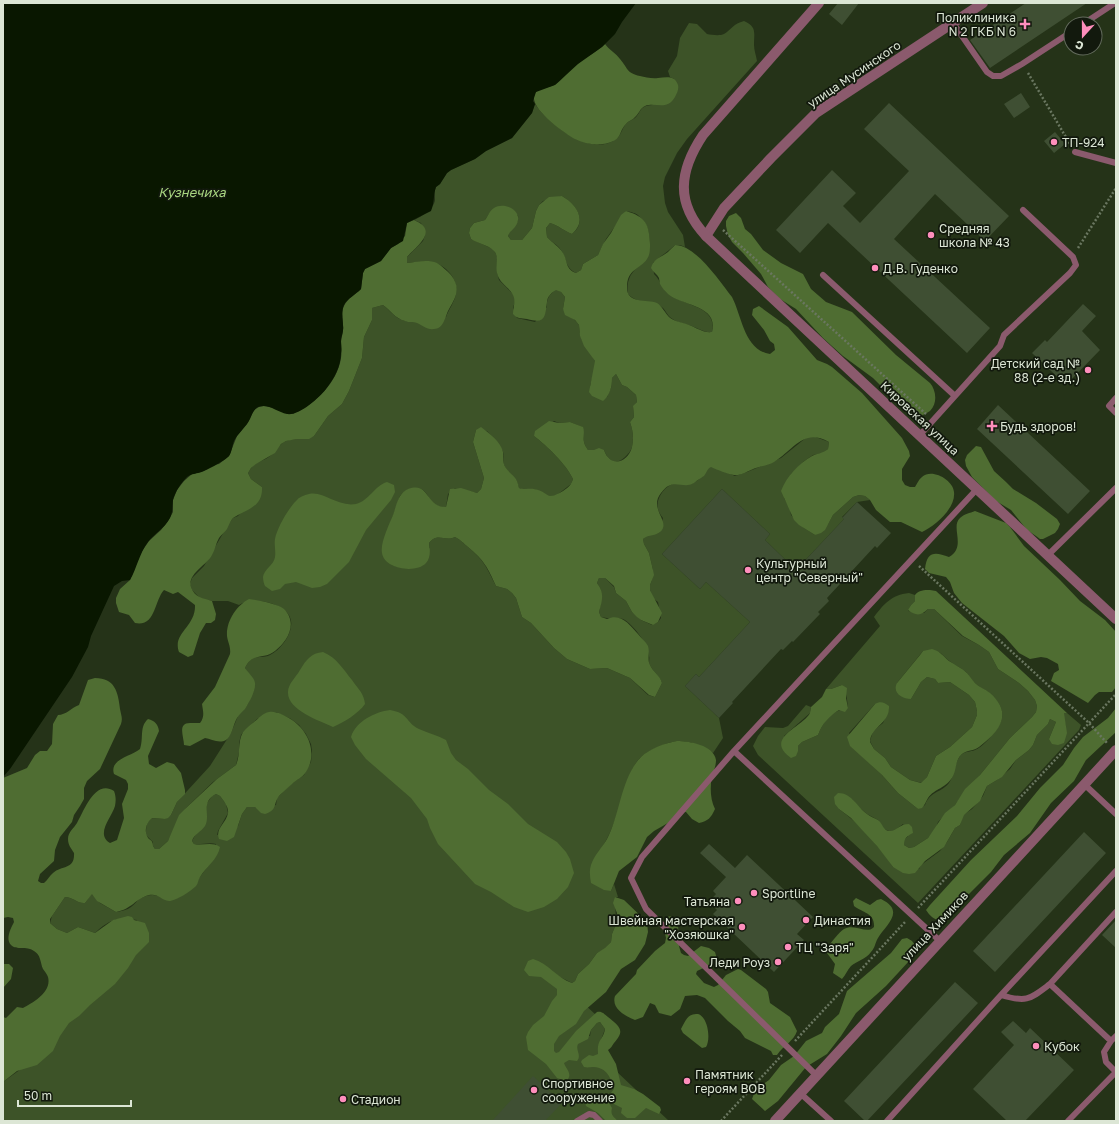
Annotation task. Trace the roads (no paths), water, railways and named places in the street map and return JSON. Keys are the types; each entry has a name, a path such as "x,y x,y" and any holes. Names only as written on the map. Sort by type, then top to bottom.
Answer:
{"street":[{"name":"Кировская улица","path":"819,3 703,135 694,148 684,176 684,198 690,215 706,236 1116,619"},
{"name":"улица Мусинского","path":"706,236 729,203 816,113 983,3"},
{"name":"улица Химиков","path":"774,1121 1115,751"}],"lane":[{"path":"1095,16 1115,3"},
{"path":"953,23 987,72 993,76 1001,76 1063,37"},
{"path":"1075,152 1116,163"},
{"path":"919,436 1000,346 1004,335 1070,273 1076,265 1073,258 1023,210"},
{"path":"823,276 955,396"},
{"path":"1116,398 1109,406 1116,413"},
{"path":"1047,556 1116,488"},
{"path":"816,1075 646,909 631,878 642,857 734,751 977,489"},
{"path":"734,751 940,941"},
{"path":"1084,784 1116,814"},
{"path":"887,1121 1001,995 1116,872"},
{"path":"1001,995 1013,999 1031,999 1050,984 1116,912"},
{"path":"1050,984 1111,1041"},
{"path":"1068,1121 1116,1072 1106,1062 1104,1052 1116,1036"},
{"path":"800,1093 830,1121"},
{"path":"577,1121 589,1114 594,1115 600,1121"}],"water":[{"name":"Кузнечиха","path":"3,3 636,3 615,34 602,47 578,64 555,85 536,92 533,101 535,104 532,113 512,138 447,173 440,184 436,187 431,211 407,223 403,241 391,248 381,261 365,269 361,289 344,305 342,313 343,330 340,363 334,377 323,393 308,406 292,414 283,413 265,406 256,408 234,441 229,456 210,468 187,477 174,497 170,518 145,547 130,580 122,581 114,586 91,636 88,647 72,677 10,769 3,777"}],"place":[{"name":"Поликлиника N 2 ГКБ N 6","path":"1025,24"},
{"name":"ТП-924","path":"1054,142"},
{"name":"Средняя школа № 43","path":"931,235"},
{"name":"Д.В. Гуденко","path":"875,268"},
{"name":"Детский сад № 88 (2-е зд.)","path":"1088,370"},
{"name":"Будь здоров!","path":"992,426"},
{"name":"Культурный центр \"Северный\"","path":"748,570"},
{"name":"Sportline","path":"754,893"},
{"name":"Татьяна","path":"738,901"},
{"name":"Династия","path":"806,920"},
{"name":"Швейная мастерская \"Хозяюшка\"","path":"742,927"},
{"name":"ТЦ \"Заря\"","path":"788,947"},
{"name":"Леди Роуз","path":"778,962"},
{"name":"Кубок","path":"1036,1046"},
{"name":"Памятник героям ВОВ","path":"687,1081"},
{"name":"Спортивное сооружение","path":"534,1090"},
{"name":"Стадион","path":"343,1099"}]}
